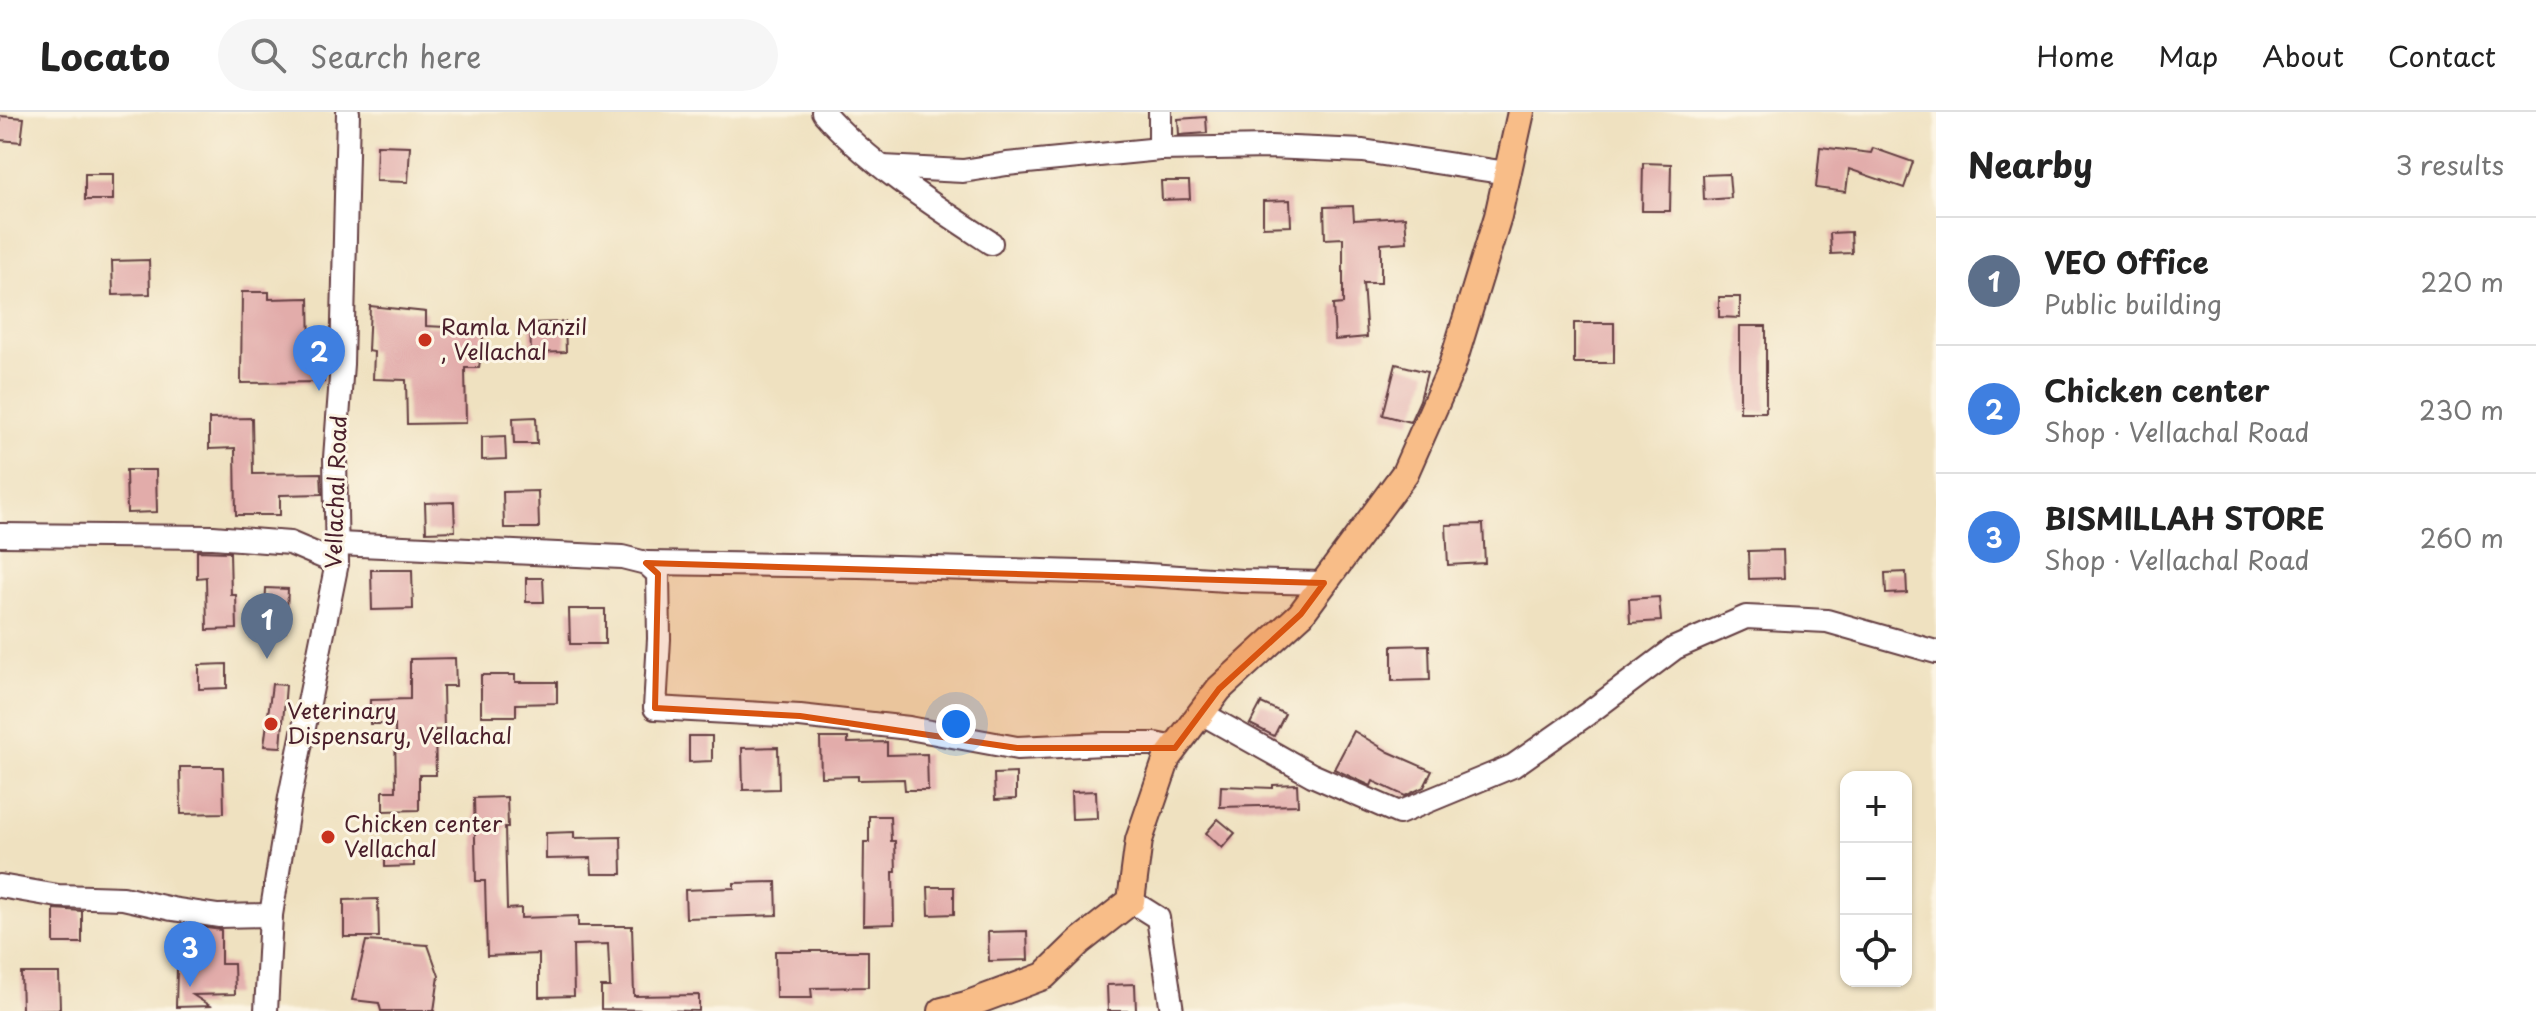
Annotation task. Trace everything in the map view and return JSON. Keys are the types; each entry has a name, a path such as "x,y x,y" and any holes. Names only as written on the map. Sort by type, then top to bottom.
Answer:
{"main road":[{"path":"942,1011 1044,976 1079,942 1131,901 1139,840 1167,758 1219,689 1301,614 1405,473 1451,369 1498,216 1521,112"}],"street":[{"name":"Vellachal Road","path":"266,1011 271,915 290,797 337,554 335,458 342,348 348,112"},
{"path":"823,112 845,138 945,213 991,243"},
{"path":"1160,112 1160,149"},
{"path":"883,167 963,171 1160,149 1270,147 1363,151 1507,173"},
{"path":"0,535 213,537 290,543 337,554 622,557 646,563 1117,573 1324,583"},
{"path":"646,563 658,574 659,639 655,708 815,717 909,728 1017,748 1104,744 1155,744 1175,748"},
{"path":"1201,713 1312,775 1399,813 1513,766 1675,648 1746,617 1827,621 1936,652"},
{"path":"0,886 58,896 123,898 218,916 271,915"},
{"path":"1131,901 1158,918 1172,1011"}],"highlighted area":[{"path":"646,563 1324,583 1301,614 1219,689 1175,748 1017,748 800,716 655,708 658,574"}],"building":[{"path":"0,116 24,118 21,142 0,140"},
{"path":"1206,117 1207,133 1179,135 1178,119"},
{"path":"377,145 410,146 408,182 376,181"},
{"path":"1820,147 1871,153 1873,148 1913,162 1904,188 1849,169 1846,192 1816,188"},
{"path":"1643,163 1671,164 1670,211 1642,211"},
{"path":"85,174 113,174 113,200 85,200"},
{"path":"1729,174 1731,198 1704,200 1703,175"},
{"path":"1161,181 1189,181 1190,199 1162,200"},
{"path":"1290,200 1291,226 1263,227 1263,201"},
{"path":"1353,206 1354,220 1405,217 1407,242 1381,244 1381,283 1363,283 1367,337 1335,340 1333,305 1343,304 1343,238 1325,239 1324,207"},
{"path":"1851,232 1852,253 1831,254 1830,233"},
{"path":"149,260 150,294 113,295 112,261"},
{"path":"242,292 269,292 269,299 309,298 310,350 321,350 324,382 241,383"},
{"path":"1719,297 1740,297 1740,318 1719,317"},
{"path":"370,306 426,312 426,326 484,329 479,368 465,368 466,423 407,424 406,380 373,379 374,352 368,351"},
{"path":"565,322 566,352 531,353 530,323"},
{"path":"1574,323 1614,323 1614,363 1574,363"},
{"path":"1740,326 1766,326 1766,412 1740,412"},
{"path":"1396,364 1427,372 1410,422 1383,415"},
{"path":"536,417 537,444 514,444 513,418"},
{"path":"252,418 253,474 321,473 322,494 280,495 280,515 236,515 235,448 209,449 209,419"},
{"path":"505,436 506,459 482,460 482,437"},
{"path":"126,470 156,470 157,512 127,513"},
{"path":"538,491 539,528 504,528 503,492"},
{"path":"454,502 455,531 426,532 425,503"},
{"path":"1483,524 1485,563 1448,565 1446,525"},
{"path":"1783,550 1784,578 1749,579 1748,551"},
{"path":"197,551 230,552 231,595 236,595 237,629 207,630 206,577 197,578"},
{"path":"371,570 412,570 413,609 372,610"},
{"path":"1906,572 1907,593 1886,594 1885,573"},
{"path":"526,578 543,578 544,602 526,602"},
{"path":"266,588 288,589 286,632 264,631"},
{"path":"1659,597 1661,621 1630,623 1629,599"},
{"path":"569,609 605,609 605,644 570,644"},
{"path":"1429,645 1430,680 1392,681 1392,646"},
{"path":"455,658 456,686 443,686 444,730 435,730 436,775 419,775 419,810 383,811 383,791 396,791 395,724 370,724 370,700 410,699 410,659"},
{"path":"227,664 227,688 199,689 199,665"},
{"path":"481,675 515,675 515,682 557,682 557,703 516,704 516,716 481,716"},
{"name":"Veterinary Dispensary, Vellachal","path":"272,684 286,685 281,747 264,746"},
{"path":"1261,703 1285,714 1274,736 1250,724"},
{"path":"1354,731 1389,752 1432,771 1424,787 1405,796 1373,781 1371,786 1334,769"},
{"path":"689,736 712,736 712,761 689,762"},
{"path":"820,738 848,738 848,743 887,742 887,755 927,754 928,790 905,790 904,779 821,777"},
{"path":"778,747 779,789 743,790 742,748"},
{"path":"180,767 223,767 224,813 181,814"},
{"path":"1016,773 1016,799 995,800 994,774"},
{"path":"1297,784 1298,805 1220,807 1221,786 1273,788 1273,785"},
{"path":"1096,791 1097,818 1072,819 1071,792"},
{"path":"507,797 507,909 521,908 521,918 578,916 578,926 632,926 634,996 699,995 699,1011 601,1009 601,987 610,987 608,944 573,945 574,996 539,997 539,954 487,956 485,881 476,881 474,798"},
{"path":"869,816 890,816 891,841 895,841 894,924 863,925 864,842 869,842"},
{"path":"1218,819 1235,833 1222,848 1206,833"},
{"path":"574,832 574,838 621,837 622,874 592,874 591,858 546,859 546,833"},
{"path":"385,847 414,847 414,866 385,867"},
{"path":"776,882 777,915 686,918 685,890 734,888 734,883"},
{"path":"928,887 954,887 954,914 929,915"},
{"path":"378,899 379,937 344,937 344,900"},
{"path":"54,909 82,911 82,943 54,943"},
{"path":"193,926 221,930 221,964 234,964 235,994 193,995 210,1006 176,1007 177,969 193,968"},
{"path":"1027,931 1028,960 989,961 988,932"},
{"path":"366,941 428,945 439,976 434,1011 381,1011 379,1003 352,1000"},
{"path":"775,951 868,951 868,987 811,988 812,998 776,998"},
{"path":"21,973 59,973 60,1009 22,1010"},
{"path":"1135,984 1136,1011 1108,1011 1107,985"}],"place":[{"name":"Ramla Manzil , Vellachal","path":"425,340"},
{"name":"Chicken center","path":"319,391"},
{"name":"VEO Office","path":"267,659"},
{"name":"Veterinary Dispensary, Vellachal","path":"271,724"},
{"name":"Chicken center Vellachal","path":"328,837"},
{"name":"BISMILLAH STORE","path":"190,987"}]}
